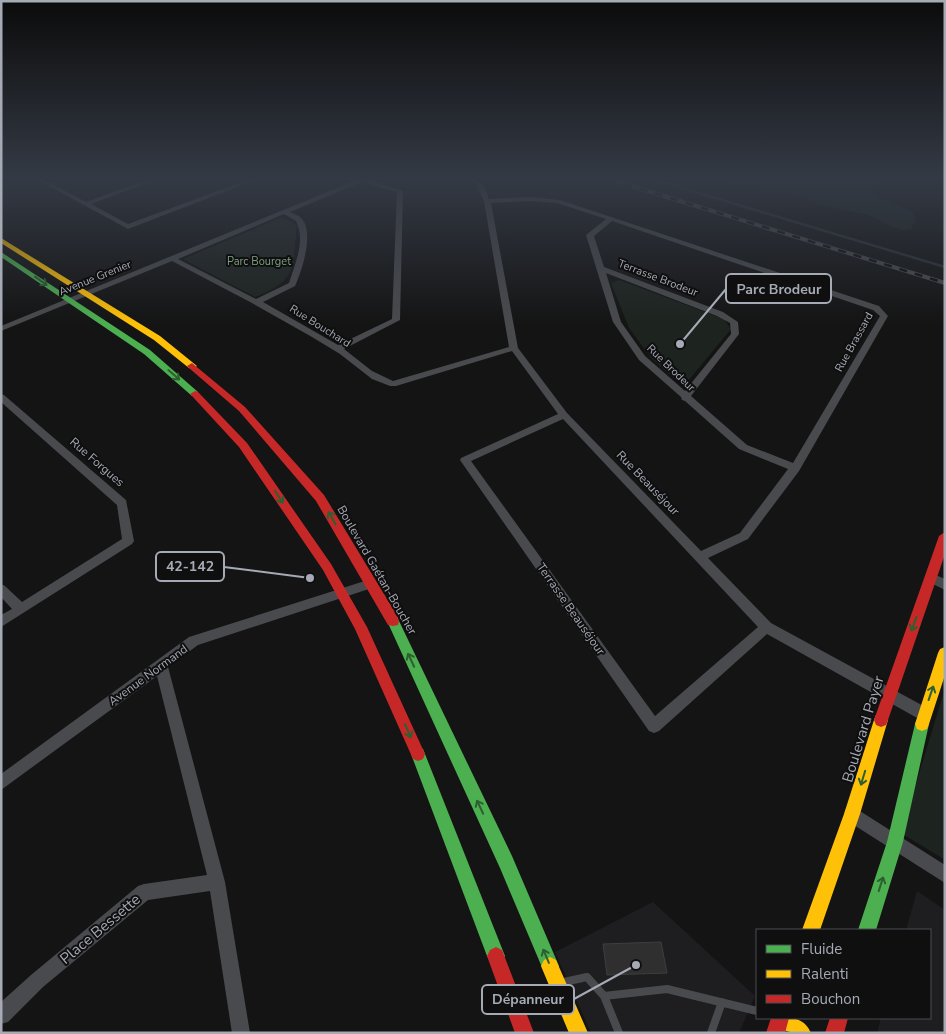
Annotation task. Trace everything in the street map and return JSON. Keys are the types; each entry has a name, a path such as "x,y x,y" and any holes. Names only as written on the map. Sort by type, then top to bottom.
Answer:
{"main road":[{"name":"Boulevard Gaétan-Boucher","path":"1,240 157,338 242,409 320,498 391,617 506,862 578,1033"},
{"path":"1,254 147,352 197,396 244,445 327,567 340,593 361,627 426,771 525,1033"},
{"name":"Boulevard Payer","path":"811,929 852,814 889,693 945,536"},
{"path":"867,929 895,842 924,714 945,653"},
{"path":"774,1033 780,1019"},
{"path":"781,1019 802,1033"},
{"path":"834,1033 839,1019"}],"street":[{"name":"Avenue Grenier","path":"1,329 249,227"},
{"path":"258,302 292,284 305,233 302,227"},
{"path":"338,348 396,320 399,227"},
{"name":"Rue Beauséjour","path":"492,227 514,348 564,415 766,627 889,693 924,714"},
{"name":"Rue Brodeur","path":"599,227 590,234 598,268 617,322 642,358 685,398 743,447 794,468"},
{"name":"Rue Brassard","path":"639,227 876,308 884,316 794,468 744,536 700,557"},
{"name":"Rue Bouchard","path":"173,259 258,302 338,348 376,380 393,384 514,348"},
{"name":"Terrasse Brodeur","path":"598,268 720,314 734,322 735,334 685,398"},
{"name":"Rue Forgues","path":"1,397 122,503 128,541 1,622"},
{"name":"Terrasse Beauséjour","path":"564,415 465,460 654,726 766,627"},
{"path":"931,578 945,586"},
{"name":"Avenue Normand","path":"1,783 194,641 371,584"},
{"path":"1,589 20,609"},
{"path":"160,665 217,882 241,1033"},
{"path":"852,814 945,876"},
{"name":"Place Bessette","path":"1,1016 37,981 144,892 217,882"}],"lane":[{"path":"558,983 586,977 604,996 619,1033"},
{"path":"604,996 667,989 756,1011"},
{"path":"711,1033 722,1002"}],"shaded area":[{"path":"917,891 945,910 945,1033 877,1033 881,1019 931,1019 931,929 906,929"},
{"path":"653,902 755,996 739,1033 591,1033 555,952"}],"green space":[{"name":"Parc Bourget","path":"258,227 297,227 293,262 286,278 279,285 255,297 183,259"},
{"path":"894,227 912,227 903,230"},
{"path":"619,280 724,319 731,329 688,381 677,381 651,358 629,328 611,283"},
{"path":"945,688 945,860 901,833"}],"building":[{"path":"661,942 667,973 607,975 603,944"}],"waterway":[{"path":"813,227 945,267"}],"railway":[{"path":"765,227 945,283"}],"traffic: fast":[{"path":"1,254 147,352 195,394"},
{"path":"393,621 506,862 550,966"},
{"path":"867,929 895,842 922,724"},
{"path":"418,754 496,956"}],"traffic: slow":[{"path":"1,240 157,338 192,366"},
{"path":"922,724 945,653"},
{"path":"811,929 852,814 881,720"},
{"path":"550,966 579,1033"},
{"path":"782,1019 802,1033"}],"traffic: jam":[{"path":"192,366 242,409 320,498 393,621"},
{"path":"195,394 243,445 327,567 361,627 418,754"},
{"path":"881,720 945,536"},
{"path":"496,956 525,1033"},
{"path":"775,1033 780,1019"},
{"path":"834,1033 839,1019"}],"place":[{"name":"Parc Brodeur","path":"680,344"},
{"name":"42-142","path":"310,578"},
{"name":"Dépanneur","path":"636,965"}]}
